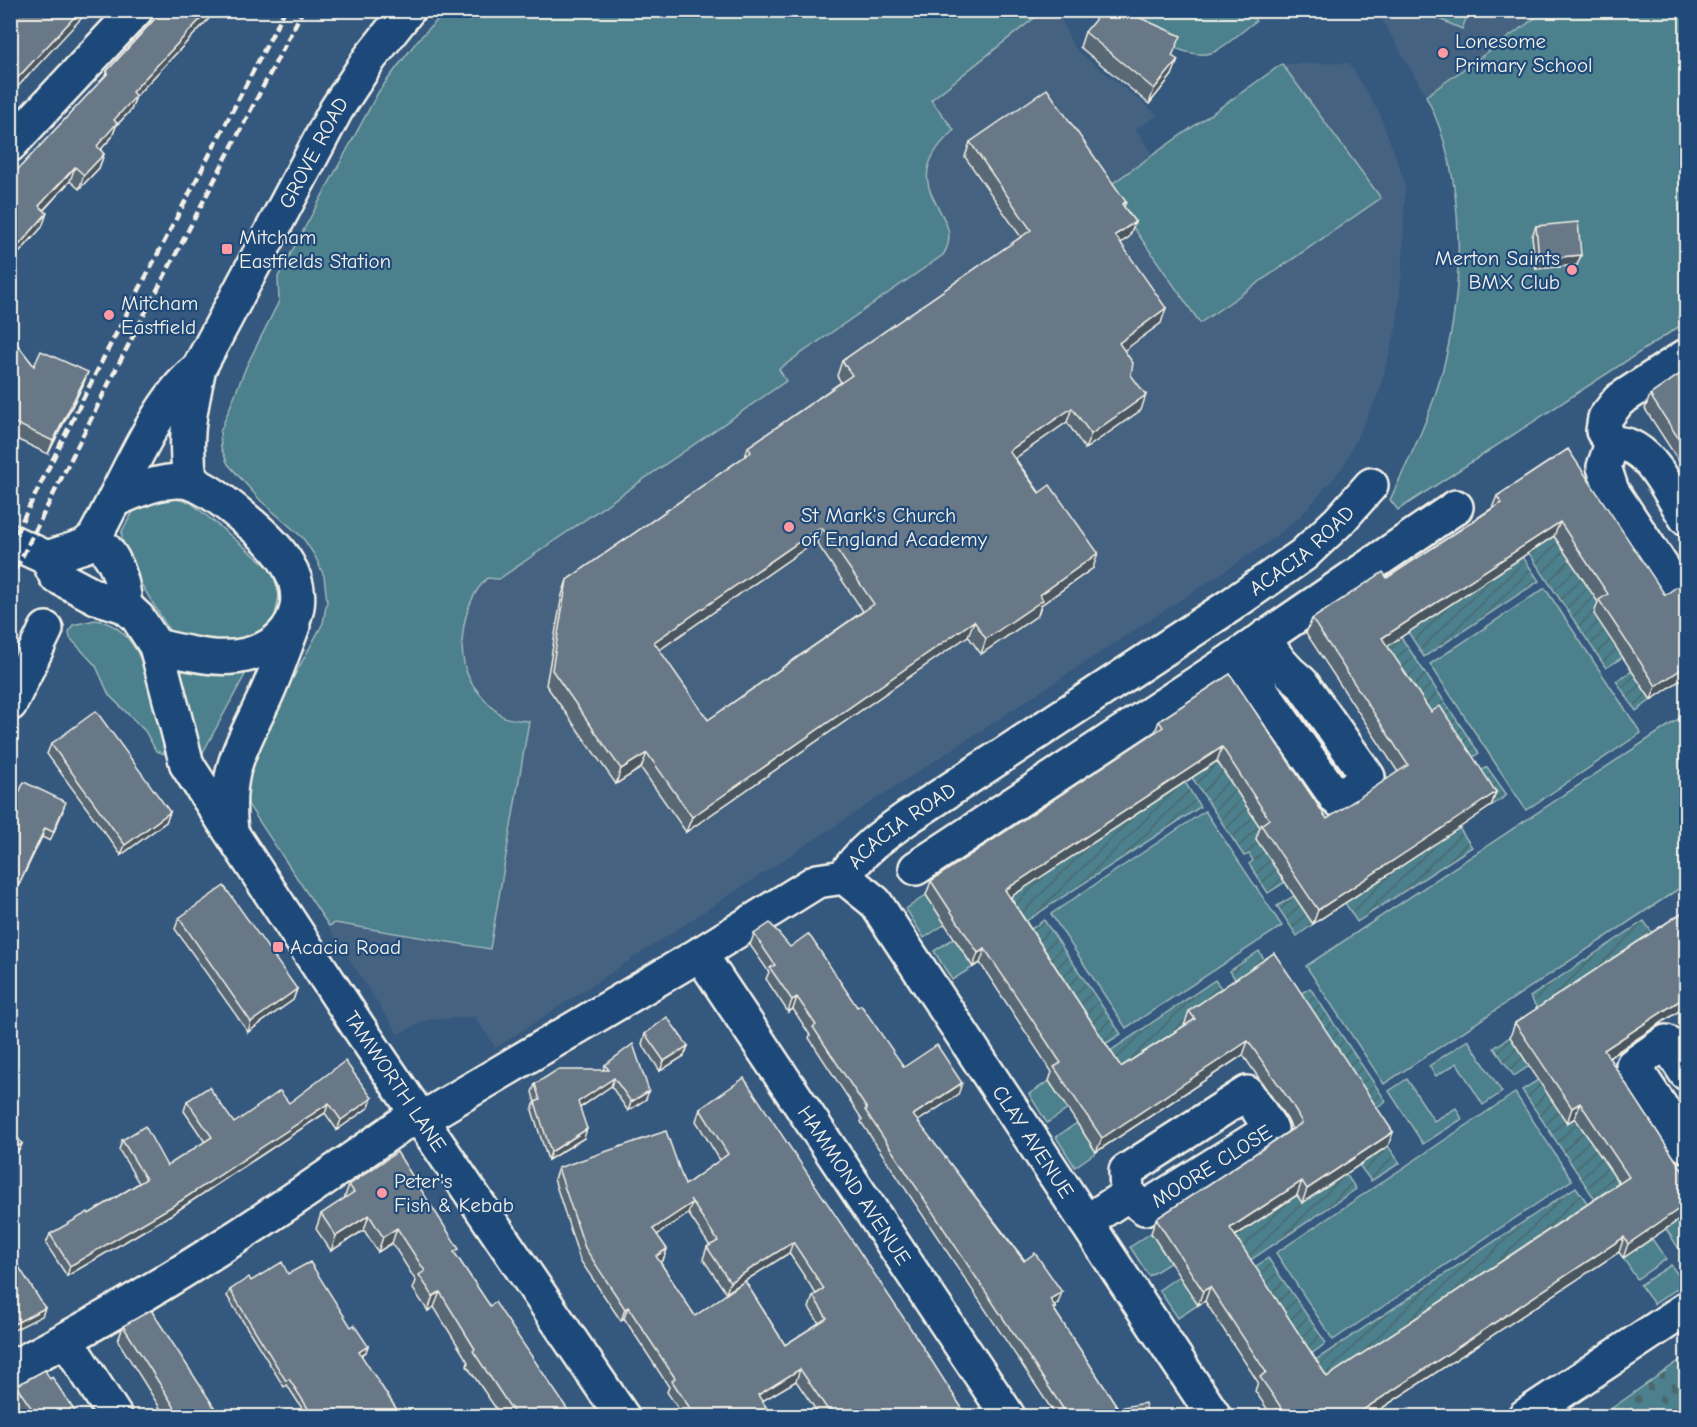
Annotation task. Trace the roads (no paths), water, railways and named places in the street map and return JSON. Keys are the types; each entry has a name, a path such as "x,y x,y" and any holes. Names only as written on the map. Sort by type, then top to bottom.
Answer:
{"street":[{"path":"10,145 136,10"},
{"name":"GROVE ROAD","path":"191,483 185,454 189,413 199,368 336,110 370,58 408,10"},
{"path":"1686,356 1610,409 1603,431 1612,443 1635,449 1645,459 1686,518"},
{"name":"GROVE ROAD","path":"117,499 129,470 182,382 199,368"},
{"path":"1612,443 1604,467 1612,491 1668,576 1677,580 1686,578"},
{"path":"11,542 47,558 56,576 96,597 125,606 138,618 156,646 205,656 246,655 273,644 294,625 297,596 289,566 253,526 232,508 191,483 169,483 143,488 117,499 94,538 84,546 47,558"},
{"name":"ACACIA ROAD","path":"10,1369 66,1340 235,1240 402,1124 422,1119 700,954 817,881 844,877 854,861 872,844 907,818 1231,605 1303,555 1339,521 1371,485"},
{"name":"ACACIA ROAD","path":"916,868 1251,647 1456,507"},
{"path":"94,538 109,549 124,583 125,606"},
{"path":"1231,605 1251,647"},
{"name":"TAMWORTH LANE","path":"231,833 228,803 231,775 238,751 267,694 294,625"},
{"path":"10,704 46,629"},
{"name":"TAMWORTH LANE","path":"156,646 187,765 622,1416"},
{"name":"CLAY AVENUE","path":"844,877 874,902 1214,1416"},
{"name":"HAMMOND AVENUE","path":"700,954 1008,1416"},
{"path":"1686,1073 1666,1042 1633,1065 1686,1145"},
{"name":"MOORE CLOSE","path":"1086,1222 1127,1195"},
{"path":"1525,1416 1686,1308"},
{"path":"66,1340 116,1416"}],"railway":[{"path":"10,545 104,357 285,10"},
{"path":"10,581 117,367 303,10"}],"place":[{"name":"Lonesome Primary School","path":"1443,53"},
{"name":"Mitcham Eastfields Station","path":"227,249"},
{"name":"Merton Saints BMX Club","path":"1572,270"},
{"name":"Mitcham Eastfield","path":"109,315"},
{"name":"St Mark's Church of England Academy","path":"789,527"},
{"name":"Acacia Road","path":"278,947"},
{"name":"Peter's Fish & Kebab","path":"382,1193"}]}
